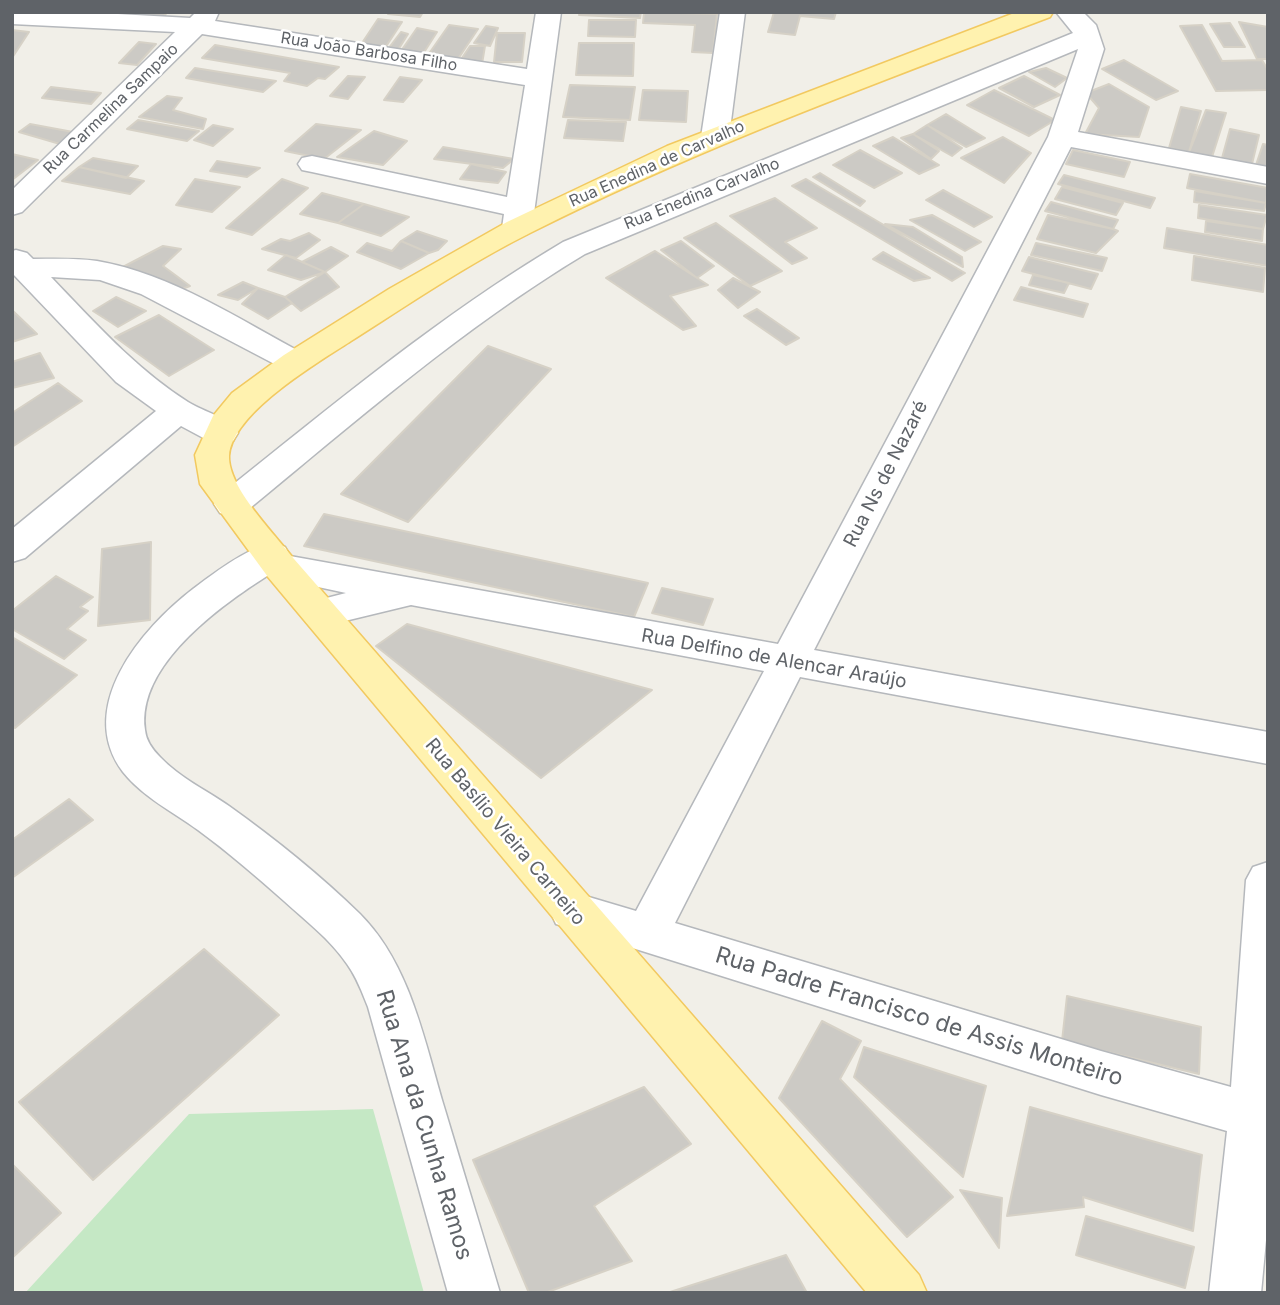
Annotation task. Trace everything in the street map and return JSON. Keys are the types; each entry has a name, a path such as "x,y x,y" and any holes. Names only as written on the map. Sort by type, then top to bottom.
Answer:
{"main road":[{"name":"Rua Enedina de Carvalho","path":"295,362 519,218 715,137 1030,14"},
{"name":"Rua Basílio Vieira Carneiro","path":"295,362 244,401 230,416 212,455 217,484 276,562 901,1293"}],"street":[{"path":"312,164 519,218 549,12"},
{"path":"715,137 733,12"},
{"name":"Rua João Barbosa Filho","path":"12,16 203,19 540,79"},
{"name":"Rua Carmelina Sampaio","path":"12,206 203,19"},
{"name":"Rua Ns de Nazaré","path":"647,934 1062,137 1091,49 1078,24"},
{"name":"Rua Enedina Carvalho","path":"232,505 348,409 530,272 574,248 1078,24"},
{"path":"1062,137 1268,176"},
{"path":"18,262 119,276 166,295 295,362"},
{"path":"18,262 128,375 178,411 221,433"},
{"path":"12,550 178,411"},
{"name":"Rua Delfino de Alencar Araújo","path":"276,562 414,592 1268,748"},
{"name":"Rua Ana da Cunha Ramos","path":"276,562 200,603 178,625 149,660 132,690 123,714 124,733 132,751 150,774 248,843 341,923 363,950 380,978 474,1293"},
{"path":"320,613 414,592"},
{"path":"1235,1293 1260,1118 1268,880"},
{"name":"Rua Padre Francisco de Assis Monteiro","path":"572,911 1101,1073 1260,1118"}],"green space":[{"path":"373,1109 424,1293 25,1293 189,1114"}],"building":[{"path":"100,12 167,12 164,17"},
{"path":"423,12 420,17 388,14"},
{"path":"580,12 641,12 640,18 579,15"},
{"path":"644,12 717,14 713,53 692,52 695,25 643,23"},
{"path":"774,12 836,12 834,19 800,16 795,35 768,32"},
{"path":"378,19 402,22 385,48 360,46"},
{"path":"589,20 636,20 635,37 588,36"},
{"path":"1239,22 1268,27 1268,59 1257,59"},
{"path":"1230,23 1245,47 1224,47 1210,24"},
{"path":"449,25 478,29 458,59 428,55"},
{"path":"1202,25 1222,61 1262,60 1268,70 1268,90 1216,91 1180,26"},
{"path":"486,26 498,28 490,46 474,43"},
{"path":"417,28 437,32 423,54 401,51"},
{"path":"12,30 29,32 12,58"},
{"path":"401,32 408,34 398,50 388,49"},
{"path":"497,33 525,33 522,62 494,62"},
{"path":"139,42 156,44 137,65 119,63"},
{"path":"579,43 634,43 633,76 576,75"},
{"path":"215,45 339,67 325,79 318,78 307,86 284,81 290,73 202,58"},
{"path":"470,46 485,46 482,64 460,61"},
{"path":"1124,60 1178,91 1156,100 1102,69"},
{"path":"195,68 276,81 263,92 186,78"},
{"path":"1046,68 1067,78 1055,87 1029,72"},
{"path":"348,76 365,77 348,99 330,96"},
{"path":"1024,76 1060,95 1034,107 999,88"},
{"path":"400,77 422,80 403,102 384,100"},
{"path":"1109,84 1149,107 1139,137 1085,134 1099,108 1086,93"},
{"path":"570,85 635,87 630,120 563,117"},
{"path":"51,87 101,93 91,104 42,98"},
{"path":"643,90 688,91 686,122 639,120"},
{"path":"994,90 1055,120 1029,136 967,105"},
{"path":"167,96 182,98 173,110 206,119 203,129 139,117"},
{"path":"1181,107 1201,111 1189,152 1169,148"},
{"path":"1206,110 1226,113 1212,157 1189,152"},
{"path":"946,114 985,138 966,147 927,125"},
{"path":"138,120 199,131 187,141 127,129"},
{"path":"568,120 626,122 623,141 564,138"},
{"path":"30,124 73,132 60,144 19,132"},
{"path":"316,124 361,130 324,159 285,151"},
{"path":"213,125 233,129 213,146 194,140"},
{"path":"927,125 962,148 952,156 913,134"},
{"path":"1230,129 1259,135 1252,164 1222,158"},
{"path":"374,131 407,141 383,165 337,157"},
{"path":"913,134 939,151 931,159 901,138"},
{"path":"893,137 939,165 919,174 873,146"},
{"path":"1003,137 1031,153 1004,183 961,158"},
{"path":"1263,144 1268,145 1268,167 1256,165"},
{"path":"443,147 514,159 503,168 434,159"},
{"path":"860,150 902,173 874,188 833,165"},
{"path":"1073,150 1130,162 1124,177 1066,164"},
{"path":"12,154 38,160 12,180"},
{"path":"93,158 138,166 126,178 79,167"},
{"path":"217,161 260,168 247,177 210,171"},
{"path":"471,164 506,172 498,183 460,179"},
{"path":"79,167 144,181 130,194 62,181"},
{"path":"820,173 865,201 860,206 813,177"},
{"path":"1190,174 1268,188 1266,203 1187,188"},
{"path":"1064,175 1155,198 1150,208 1058,184"},
{"path":"195,179 240,187 212,212 176,205"},
{"path":"282,179 308,188 252,235 226,228"},
{"path":"806,179 965,273 952,281 792,186"},
{"path":"1062,187 1123,203 1116,215 1055,199"},
{"path":"943,190 992,217 974,227 926,200"},
{"path":"1195,191 1266,203 1264,211 1194,202"},
{"path":"322,193 364,204 338,223 300,214"},
{"path":"775,198 817,228 785,242 807,258 792,264 730,216"},
{"path":"1051,202 1118,220 1113,229 1045,211"},
{"path":"364,204 409,217 381,236 338,223"},
{"path":"1199,205 1267,215 1263,229 1198,218"},
{"path":"932,215 981,242 965,251 910,220"},
{"path":"1048,215 1118,231 1096,253 1037,239"},
{"path":"1206,221 1263,229 1262,241 1205,232"},
{"path":"716,223 782,271 750,286 684,238"},
{"path":"885,224 913,227 962,257 963,267"},
{"path":"1167,228 1268,245 1268,266 1164,248"},
{"path":"417,231 447,241 438,250 429,253 401,241"},
{"path":"309,233 320,240 296,258 262,249 281,239 290,241"},
{"path":"401,241 429,253 401,269 357,252 367,243 392,251"},
{"path":"681,241 714,266 697,278 661,250"},
{"path":"1036,243 1107,258 1102,271 1031,255"},
{"path":"163,246 181,249 163,266 190,286 166,295 119,269"},
{"path":"331,247 348,256 325,272 302,262"},
{"path":"655,251 708,285 670,296 696,326 683,330 606,278"},
{"path":"883,252 930,278 914,281 873,259"},
{"path":"286,255 325,272 301,280 268,270"},
{"path":"1194,256 1265,268 1263,292 1192,280"},
{"path":"1029,257 1098,274 1091,289 1022,271"},
{"path":"325,272 339,287 301,311 285,297"},
{"path":"1033,275 1069,283 1064,293 1029,285"},
{"path":"733,278 760,292 738,308 718,290"},
{"path":"243,282 258,288 238,300 218,295"},
{"path":"1021,287 1088,304 1083,317 1014,300"},
{"path":"258,288 285,297 292,303 268,319 242,304"},
{"path":"116,297 146,311 118,327 93,311"},
{"path":"757,309 799,338 786,345 744,316"},
{"path":"12,310 37,334 12,342"},
{"path":"159,315 214,350 169,376 115,337"},
{"path":"488,346 551,369 408,522 341,494"},
{"path":"40,353 54,378 12,388 12,362"},
{"path":"58,383 82,401 12,447 12,413"},
{"path":"324,514 648,583 634,617 304,546"},
{"path":"151,542 150,620 98,626 102,549"},
{"path":"56,576 93,597 80,607 88,611 67,629 86,640 64,659 12,629 12,611"},
{"path":"662,588 713,599 703,625 652,613"},
{"path":"407,624 652,690 541,778 376,646"},
{"path":"12,637 77,675 15,728 12,726"},
{"path":"69,799 93,820 12,878 12,840"},
{"path":"204,949 279,1015 93,1180 19,1102"},
{"path":"1067,996 1201,1027 1199,1074 1062,1041"},
{"path":"822,1021 861,1041 840,1079 953,1197 907,1237 779,1098"},
{"path":"864,1047 986,1086 963,1177 854,1077"},
{"path":"644,1087 691,1144 594,1206 632,1261 545,1293 529,1293 473,1160"},
{"path":"1030,1107 1202,1155 1193,1231 1083,1197 1084,1207 1007,1216"},
{"path":"12,1164 61,1213 12,1258"},
{"path":"960,1190 1002,1198 999,1248"},
{"path":"1086,1216 1194,1247 1185,1288 1076,1255"},
{"path":"786,1255 807,1293 667,1293"}]}
